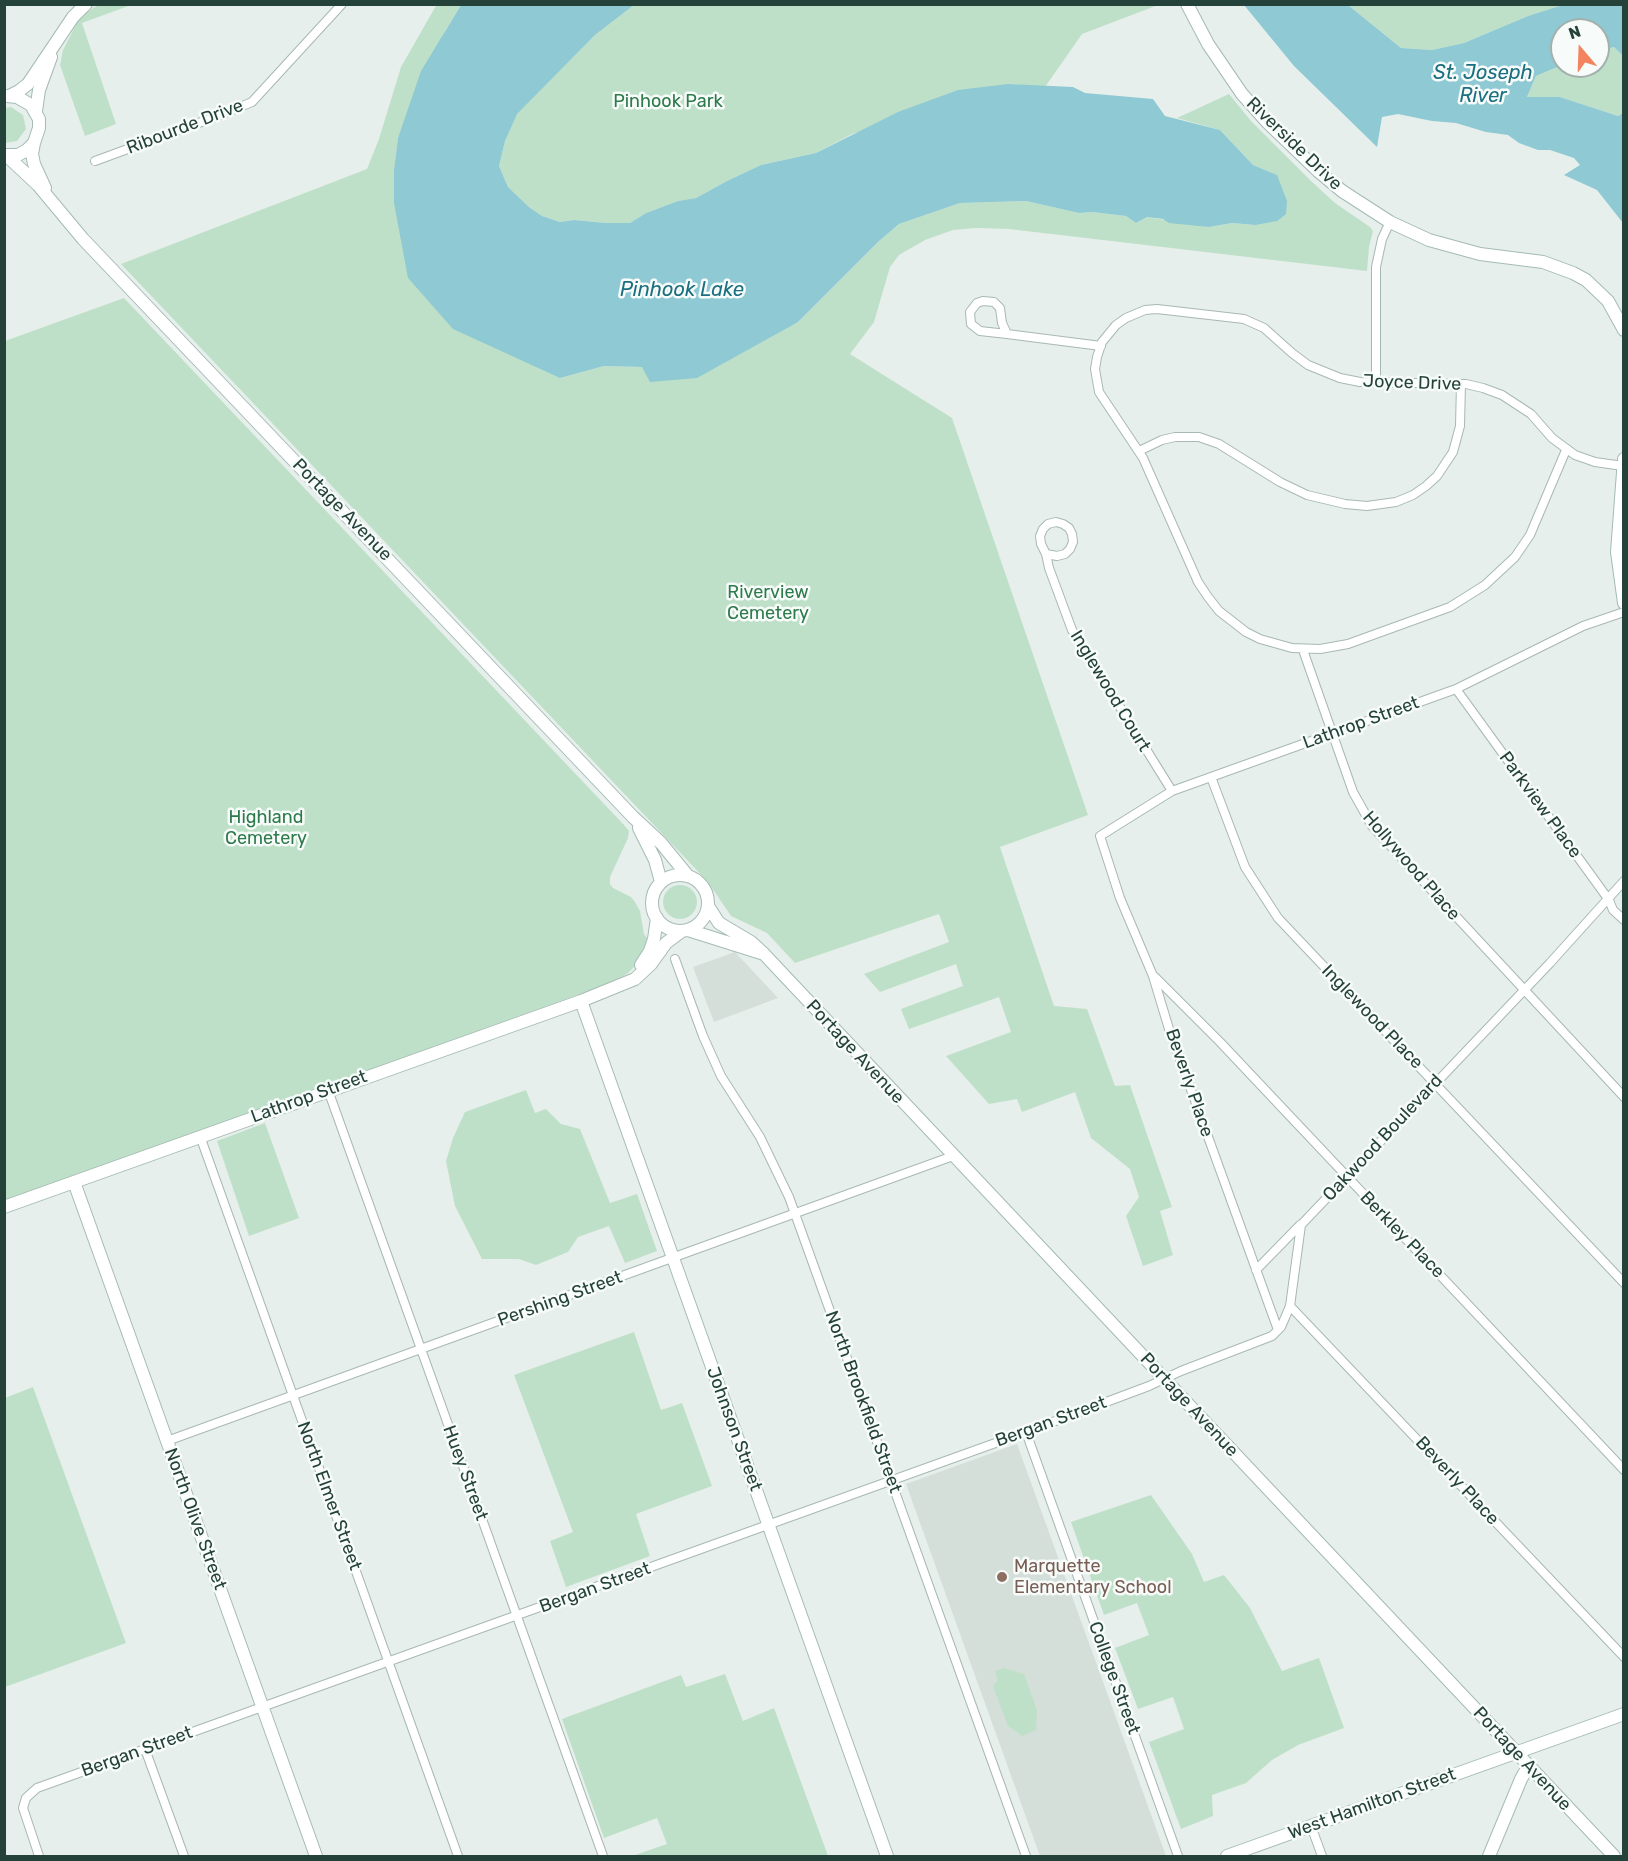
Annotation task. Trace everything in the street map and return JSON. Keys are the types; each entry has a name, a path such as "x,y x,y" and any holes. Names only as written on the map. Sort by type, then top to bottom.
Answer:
{"street":[{"path":"7,96 19,92 28,84 73,17 86,4"},
{"name":"Ribourde Drive","path":"95,161 252,102 342,4"},
{"name":"Riverside Drive","path":"1187,4 1224,69 1242,94 1268,123 1342,191 1390,222 1429,240 1494,257 1543,262 1573,273 1586,280 1608,301 1623,330"},
{"name":"Portage Avenue","path":"53,48 39,90 36,111 39,128 34,143 34,164 53,202"},
{"path":"7,96 25,100 36,111"},
{"path":"6,156 18,155 34,143"},
{"name":"Portage Avenue","path":"6,156 53,202 83,239 633,817 661,843 688,876"},
{"path":"1376,383 1377,267 1382,239 1390,222"},
{"path":"1007,334 1002,324 1000,308 996,304 983,301 973,307 969,318 975,328 980,331 1101,346 1095,369 1099,392 1139,451 1198,582 1226,617 1246,632 1275,645 1303,650 1337,646 1450,607 1485,585 1515,557 1530,535 1566,450"},
{"name":"Joyce Drive","path":"1101,346 1116,325 1145,310 1157,309 1236,317 1254,322 1264,328 1292,354 1323,372 1360,382 1461,384 1483,388 1502,395 1531,414 1566,450 1595,462 1623,466"},
{"path":"1139,451 1162,440 1175,437 1199,437 1219,444 1280,482 1307,495 1345,504 1381,505 1396,502 1413,495 1426,486 1437,476 1453,452 1460,426 1461,384"},
{"path":"1623,459 1617,552 1623,603"},
{"name":"Inglewood Court","path":"1046,554 1057,556 1065,554 1070,549 1073,542 1069,528 1056,522 1048,524 1040,536 1049,568 1076,638 1172,791"},
{"name":"Lathrop Street","path":"1100,836 1172,791 1456,689 1583,626 1623,612"},
{"name":"Hollywood Place","path":"1303,650 1353,792 1372,826 1623,1097"},
{"name":"Parkview Place","path":"1456,689 1609,900 1613,910 1623,920"},
{"name":"Inglewood Place","path":"1211,777 1245,867 1273,911 1623,1283"},
{"name":"Portage Avenue","path":"633,817 656,860 661,882"},
{"name":"Beverly Place","path":"1100,836 1120,898 1154,976 1169,1029 1278,1330"},
{"path":"680,875 688,876 704,891 708,906 703,918 685,931 667,928 657,918 653,900 656,889 661,882 680,875"},
{"name":"Oakwood Boulevard","path":"1301,1225 1609,900 1623,881"},
{"name":"Portage Avenue","path":"708,906 718,923 752,942 764,954 1614,1857"},
{"name":"Lathrop Street","path":"613,988 643,963 654,939 657,918"},
{"name":"Portage Avenue","path":"685,931 764,954"},
{"name":"Lathrop Street","path":"4,1207 581,1001 635,979 651,964 666,943 685,931"},
{"name":"North Brookfield Street","path":"675,959 714,1060 727,1086 771,1156 795,1214 1026,1857"},
{"name":"Berkley Place","path":"1154,976 1220,1042 1623,1470"},
{"name":"Johnson Street","path":"581,1001 887,1857"},
{"name":"Huey Street","path":"328,1090 603,1857"},
{"name":"North Elmer Street","path":"200,1136 459,1857"},
{"name":"Pershing Street","path":"167,1441 953,1156"},
{"name":"North Olive Street","path":"74,1182 316,1857"},
{"path":"1256,1270 1301,1225"},
{"path":"1165,1378 1264,1340 1278,1330 1290,1306 1301,1225"},
{"name":"Beverly Place","path":"1290,1306 1623,1657"},
{"name":"Bergan Street","path":"39,1857 23,1808 26,1798 37,1788 1026,1432 1165,1378"},
{"name":"College Street","path":"1026,1432 1178,1857"},
{"name":"West Hamilton Street","path":"1227,1857 1623,1713"},
{"path":"145,1749 184,1857"},
{"path":"1489,1857 1508,1808 1529,1765"},
{"path":"1311,1826 1322,1857"}],"shaded area":[{"path":"735,952 778,998 714,1022 693,967"},
{"path":"1017,1444 1166,1856 1040,1856 906,1484"}],"green space":[{"name":"Riverview Cemetery","path":"437,4 461,5 445,31 398,138 394,170 394,203 560,378 604,366 642,367 798,322 899,224 960,203 1026,201 1079,213 1092,212 1126,216 1136,223 1147,217 1209,227 1232,223 1255,225 1277,175 1253,165 1220,130 1177,118 1229,94 1251,121 1310,180 1335,203 1373,231 1367,271 1009,229 953,230 925,240 899,255 890,267 874,322 850,354 952,418 1088,815 1000,847 1054,1006 1087,1009 1115,1086 1130,1085 1172,1207 1160,1211 1173,1255 1143,1266 1126,1216 1139,1197 1130,1169 1091,1138 1075,1092 1022,1112 1017,1099 989,1104 946,1056 1011,1032 999,997 909,1029 901,1009 963,986 956,964 880,992 864,974 949,942 939,914 795,963 767,933 731,916 708,882 121,264 367,169 379,139 401,67"},
{"path":"98,5 131,5 82,23 116,124 85,136 60,65 63,50 80,17"},
{"name":"Pinhook Park","path":"634,5 1158,5 1082,34 1045,87 1008,84 852,134 816,153 761,165 696,198 678,201 646,213 630,223 574,220 560,222 542,216 508,187 499,166 505,141 516,114 595,35"},
{"path":"1348,5 1565,5 1528,16 1464,43 1432,50 1401,48"},
{"path":"1614,47 1623,56 1623,113 1618,116 1560,97 1527,97 1536,76 1550,70 1550,78 1610,78 1610,48"},
{"path":"11,107 23,115 26,129 17,141 5,143 5,108"},
{"name":"Highland Cemetery","path":"124,298 625,826 629,831 628,838 610,877 610,884 635,902 640,911 644,934 649,941 640,961 628,973 613,982 5,1201 5,341"},
{"path":"680,885 692,890 697,902 692,914 680,919 668,914 663,902 668,890"},
{"path":"526,1090 535,1113 546,1109 561,1124 580,1129 610,1203 637,1194 657,1251 625,1263 609,1226 578,1237 568,1252 536,1265 519,1259 482,1259 455,1206 446,1161 465,1112"},
{"path":"265,1123 299,1218 249,1236 217,1141"},
{"path":"634,1332 661,1410 682,1403 712,1486 636,1514 650,1556 566,1587 550,1541 573,1532 514,1375"},
{"path":"33,1387 126,1643 5,1687 5,1398"},
{"path":"1151,1495 1192,1554 1204,1582 1224,1575 1250,1608 1282,1671 1319,1658 1344,1728 1298,1745 1272,1760 1246,1783 1212,1795 1213,1816 1181,1829 1149,1742 1184,1729 1173,1697 1138,1709 1115,1648 1149,1635 1137,1603 1104,1615 1071,1522"},
{"path":"1004,1668 1024,1674 1037,1710 1036,1730 1022,1736 1008,1726 993,1686 998,1680 995,1671"},
{"path":"725,1674 743,1721 774,1708 828,1856 632,1856 667,1844 657,1818 604,1838 562,1719 681,1675 686,1687"}],"water":[{"name":"Pinhook Lake","path":"461,5 634,5 595,35 517,114 505,141 499,166 508,187 542,216 560,222 574,220 630,223 646,213 678,201 696,198 761,165 816,153 898,112 958,90 1008,84 1073,87 1085,93 1153,99 1165,116 1220,130 1253,165 1277,175 1287,201 1286,214 1277,221 1255,225 1232,223 1209,227 1169,223 1163,219 1147,217 1136,223 1126,216 1092,212 1079,213 1026,201 960,203 899,224 798,322 697,378 650,382 642,367 604,366 560,378 453,329 408,278 394,203 394,170 398,138 421,71"},
{"name":"St. Joseph River","path":"1244,5 1348,5 1401,48 1432,50 1464,43 1528,16 1563,5 1623,5 1623,56 1614,47 1610,48 1610,18 1550,18 1550,70 1536,76 1527,97 1560,97 1618,116 1623,113 1623,223 1597,190 1564,175 1580,165 1574,158 1550,150 1538,150 1519,143 1508,135 1486,132 1456,123 1398,114 1382,117 1377,147 1294,66"}],"place":[{"name":"Marquette Elementary School","path":"1002,1577"}]}
